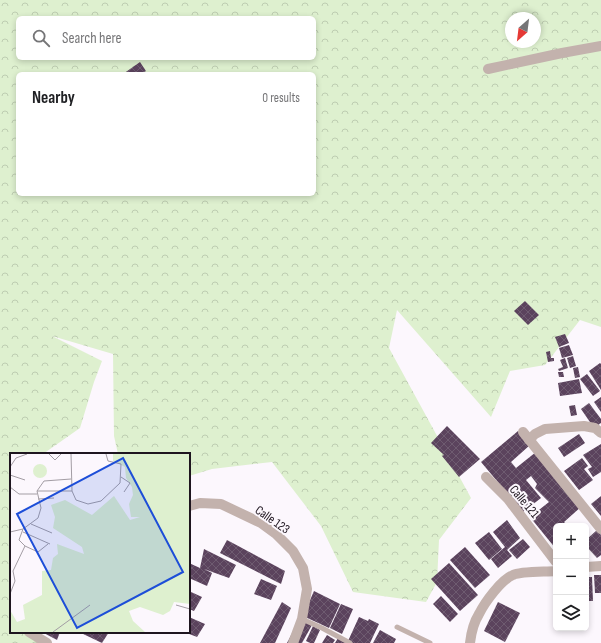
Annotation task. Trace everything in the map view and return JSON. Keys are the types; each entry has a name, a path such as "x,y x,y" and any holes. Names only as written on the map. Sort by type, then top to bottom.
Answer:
{"street":[{"path":"488,69 601,46"},
{"path":"601,432 595,428 584,426 545,429 535,434 526,436 601,530"},
{"name":"Calle 121","path":"486,478 508,499 554,559"},
{"name":"Calle 123","path":"190,506 200,503 221,504 261,523 276,534 293,551 304,568 307,589 302,619 292,643"},
{"path":"589,568 601,566"},
{"path":"470,643 470,636 479,614 495,591 507,579 514,574 553,571"},
{"path":"31,633 47,643"}],"lane":[{"path":"302,619 350,643"},
{"path":"397,627 430,643"}],"green space":[{"path":"0,0 601,0 601,327 580,320 545,365 510,371 491,417 397,310 389,348 471,498 439,540 437,582 426,602 353,592 321,526 272,462 212,469 190,476 190,453 118,453 114,436 113,354 52,336 102,361 80,428 44,453 10,453 10,633 35,633 43,643 0,643"}],"building":[{"path":"140,62 146,71 144,72 126,72"},
{"path":"525,301 539,315 528,325 514,311"},
{"path":"565,334 569,343 559,347 555,337"},
{"path":"569,345 573,355 562,358 559,348"},
{"path":"550,351 551,358 554,358 554,361 548,362 546,352"},
{"path":"573,356 576,366 570,368 567,358"},
{"path":"565,358 568,368 559,371 558,369 563,367 560,360"},
{"path":"600,363 601,364 601,390 589,371"},
{"path":"578,367 580,377 575,378 573,368"},
{"path":"558,372 563,372 564,377 559,377"},
{"path":"587,374 600,391 593,396 580,379"},
{"path":"579,379 582,393 560,396 558,383"},
{"path":"601,397 601,412 594,402"},
{"path":"589,403 601,419 601,423 594,428 581,409"},
{"path":"575,405 577,415 571,416 569,406"},
{"path":"447,426 480,459 459,477 442,456 444,455 431,443"},
{"path":"518,431 530,445 511,462 516,468 536,452 582,506 564,522 565,523 553,523 553,545 530,517 549,502 535,488 537,484 531,476 526,480 541,498 523,512 481,462"},
{"path":"579,434 585,443 564,457 558,448"},
{"path":"601,444 601,472 593,477 588,469 592,467 583,455"},
{"path":"582,458 588,466 584,469 593,480 579,490 564,471"},
{"path":"601,496 601,516 591,504"},
{"path":"507,520 520,538 507,550 512,556 498,568 491,559 505,547 493,532"},
{"path":"597,530 601,535 601,555 597,558 589,549 589,537"},
{"path":"489,532 502,549 489,560 475,543"},
{"path":"523,539 530,547 517,559 509,550"},
{"path":"227,540 285,571 281,584 220,553"},
{"path":"465,547 490,575 475,588 450,560"},
{"path":"204,549 236,565 229,578 204,569 212,573 207,586 190,578 190,563 200,568"},
{"path":"449,563 478,595 460,611 431,579"},
{"path":"594,575 601,575 601,593 595,593"},
{"path":"589,577 592,577 593,601 589,601"},
{"path":"261,579 277,586 271,600 254,594"},
{"path":"190,591 202,597 194,611 190,609"},
{"path":"314,591 340,604 329,628 303,616"},
{"path":"441,596 458,614 450,622 433,604"},
{"path":"282,602 291,608 275,643 260,643"},
{"path":"498,602 520,613 505,642 484,631"},
{"path":"341,604 353,609 342,634 330,628"},
{"path":"190,617 205,624 197,637 187,633 190,633"},
{"path":"359,617 368,621 369,619 379,624 370,643 353,643 348,641"},
{"path":"300,618 312,625 302,643 287,643"},
{"path":"313,626 320,630 314,643 310,643 306,641"},
{"path":"380,630 396,639 394,643 373,643"},
{"path":"44,633 60,633 57,640"},
{"path":"81,633 108,633 102,643"},
{"path":"327,635 335,640 333,643 322,643"},
{"path":"338,638 348,643 335,643"}]}
